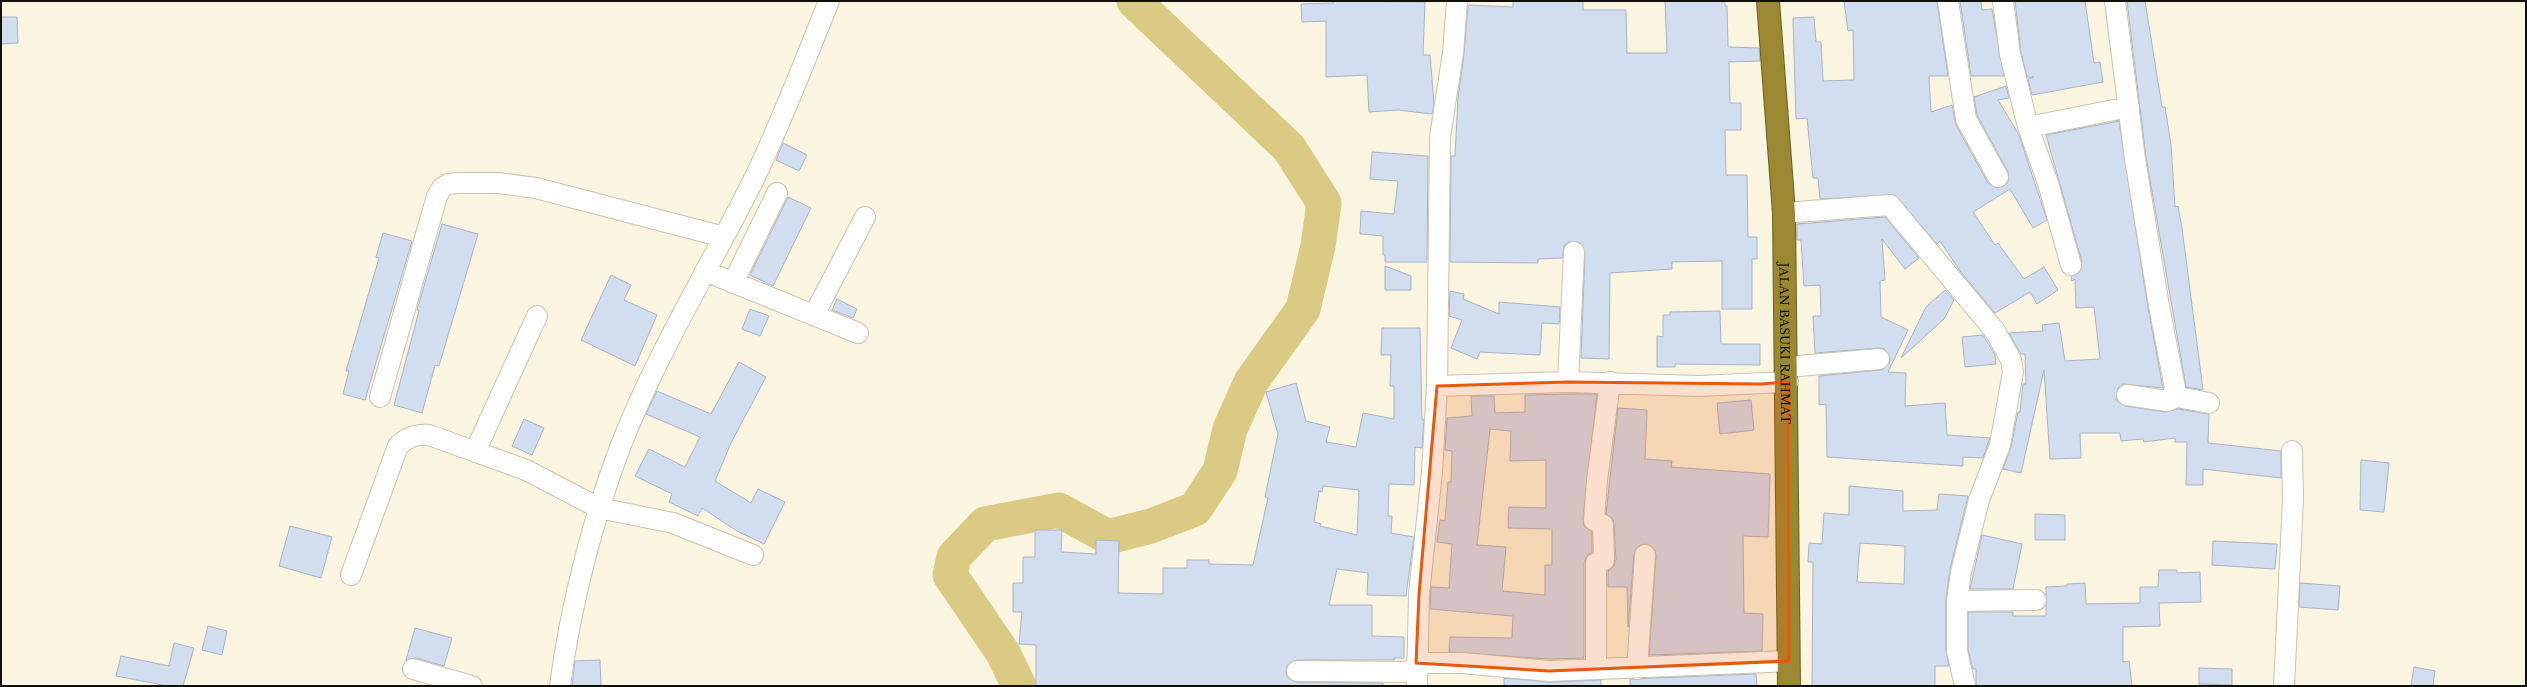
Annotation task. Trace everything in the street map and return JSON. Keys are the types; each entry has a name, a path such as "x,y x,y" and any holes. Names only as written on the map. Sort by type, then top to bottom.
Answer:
{"highway":[{"name":"JALAN BASUKI RAHMAT","path":"1768,1 1784,213 1788,374 1789,686"}],"street":[{"path":"560,686 569,632 599,508 621,444 639,404 705,271 724,237 779,123 829,1"},
{"path":"1416,674 1419,594 1432,472 1437,386 1440,137 1453,53 1457,1"},
{"path":"1948,1 1966,119 1998,177"},
{"path":"2003,1 2010,54 2028,127 2048,182 2072,265"},
{"path":"2115,1 2159,306 2175,388 2173,396 2167,401 2127,395"},
{"path":"2028,127 2129,106"},
{"path":"380,396 437,196 442,188 448,184 476,182 536,188 724,237"},
{"path":"733,283 777,193"},
{"path":"1784,213 1890,205 1996,331 2011,360 2013,372 2000,445 1979,500 1961,572 1956,601 1957,651 1965,686"},
{"path":"814,315 865,217"},
{"path":"1568,382 1574,252"},
{"path":"705,271 858,333"},
{"path":"475,452 537,316"},
{"path":"1437,386 1568,382 1610,382 1699,386 1788,374 1879,359"},
{"path":"1596,669 1596,563 1604,560 1603,525 1594,520 1597,481 1610,382"},
{"path":"2173,396 2209,403"},
{"path":"351,576 398,446 409,437 420,434 429,435 526,470 599,508 673,523 753,555"},
{"path":"2284,686 2293,499 2292,451"},
{"path":"1637,669 1645,555"},
{"path":"1956,601 2036,600"},
{"path":"1297,671 1416,674 1462,663 1549,671 1637,669 1789,661"},
{"path":"413,669 472,686"}],"highlighted area":[{"path":"1568,382 1761,384 1788,382 1789,661 1549,671 1416,663 1419,594 1437,386"}],"building":[{"path":"1333,1 1425,2 1423,55 1430,55 1434,104 1432,114 1398,110 1369,112 1367,75 1326,77 1326,21 1302,22 1301,4 1334,3"},
{"path":"1513,1 1583,1 1583,10 1626,10 1627,53 1667,53 1665,1 1725,1 1725,6 1727,6 1728,47 1759,48 1760,61 1729,62 1730,103 1741,103 1741,130 1725,130 1726,175 1747,175 1748,237 1757,237 1757,259 1752,259 1752,309 1722,309 1722,261 1672,262 1672,269 1610,273 1609,359 1581,358 1585,253 1580,243 1568,242 1564,246 1562,258 1538,259 1538,263 1450,262 1451,156 1455,156 1458,98 1464,54 1468,5 1513,7"},
{"path":"1844,1 1937,1 1948,76 1929,76 1931,112 1952,105 1956,125 1988,183 1997,188 2008,183 2008,172 1977,115 1974,97 2006,86 2009,98 1998,100 2019,135 2047,220 2033,228 2010,189 1973,212 1995,245 1998,243 2024,279 2044,267 2058,290 2037,304 2030,292 1995,313 1960,271 1940,241 1937,244 1895,195 1820,199 1818,178 1813,178 1807,118 1796,119 1793,18 1814,17 1816,42 1821,42 1823,81 1854,80 1853,30 1848,31"},
{"path":"1960,1 1981,1 1982,10 1992,9 2004,76 1971,76"},
{"path":"2015,1 2085,1 2094,63 2100,62 2103,82 2032,95 2028,79 2034,77 2027,77 2021,52"},
{"path":"2127,1 2145,1 2162,107 2165,107 2171,145 2175,207 2178,206 2182,228 2203,390 2186,387 2146,157"},
{"path":"1,17 17,17 18,43 1,44"},
{"path":"2119,121 2148,308 2163,388 2123,384 2118,388 2116,400 2125,406 2165,412 2178,409 2209,414 2208,443 2281,451 2281,478 2203,469 2203,485 2186,485 2187,442 2175,442 2175,438 2144,442 2143,439 2121,441 2120,433 2080,433 2081,458 2050,459 2044,370 2021,473 2003,469 2011,447 2018,412 2020,412 2023,384 2026,384 2025,354 2021,354 2009,333 2043,331 2042,325 2059,323 2065,361 2100,359 2094,307 2076,308 2075,279 2072,281 2071,276 2079,273 2082,262 2046,135"},
{"path":"783,143 807,155 799,171 776,160"},
{"path":"1372,152 1428,156 1427,262 1385,262 1385,255 1383,255 1383,236 1360,234 1361,211 1394,214 1398,181 1370,179"},
{"path":"788,197 811,208 773,286 750,275"},
{"path":"1885,217 1919,258 1905,269 1882,239 1885,280 1880,281 1881,317 1908,330 1888,372 1906,373 1905,406 1945,403 1947,435 1990,438 1983,458 1963,457 1963,466 1827,457 1826,404 1819,405 1819,376 1880,370 1889,364 1890,358 1884,349 1878,348 1815,353 1813,316 1821,316 1820,285 1804,286 1801,240 1797,240 1797,224"},
{"path":"442,224 478,234 439,366 435,365 422,413 394,405 419,311 417,310"},
{"path":"383,233 412,241 365,400 343,394 349,371 346,371 379,258 376,257"},
{"path":"1385,266 1411,276 1411,290 1385,290"},
{"path":"611,275 631,285 624,300 657,315 635,366 581,340"},
{"path":"1945,290 1954,300 1944,319 1901,358 1926,307"},
{"path":"1450,291 1464,294 1463,299 1499,314 1499,302 1560,307 1559,324 1542,323 1540,355 1480,352 1477,359 1451,348 1462,320 1449,316"},
{"path":"837,299 857,309 853,318 832,310"},
{"path":"750,309 769,316 760,336 742,329"},
{"path":"1720,311 1721,344 1760,344 1760,365 1675,364 1675,367 1657,367 1657,336 1663,337 1663,315 1670,315 1670,312"},
{"path":"1382,328 1420,328 1422,420 1424,419 1422,448 1415,447 1414,485 1389,484 1388,516 1392,516 1391,533 1414,537 1406,596 1367,595 1368,573 1337,569 1329,605 1372,605 1372,636 1404,637 1404,658 1394,658 1394,660 1297,660 1287,665 1286,671 1287,677 1297,682 1383,683 1383,686 1036,686 1036,645 1019,644 1022,612 1013,612 1013,583 1023,583 1023,557 1035,557 1035,530 1062,530 1061,552 1096,554 1096,540 1119,541 1118,593 1163,594 1163,568 1187,568 1187,560 1209,560 1209,564 1253,565 1268,498 1265,497 1278,434 1266,392 1296,383 1306,421 1330,427 1326,442 1356,447 1363,413 1394,419 1394,386 1390,386 1391,355 1381,355","holes":["1323,486 1359,490 1357,535 1320,526 1321,524 1314,522 1319,491 1322,492"]},
{"path":"1983,335 1995,355 1996,364 1965,367 1962,337"},
{"path":"739,362 766,377 731,443 715,481 751,503 758,489 785,502 764,544 737,531 702,508 698,516 669,502 672,494 635,476 649,449 685,467 700,437 646,414 657,391 711,414"},
{"path":"1597,394 1583,519 1584,526 1592,532 1592,552 1587,556 1584,563 1584,658 1549,659 1449,652 1450,637 1512,638 1513,616 1430,609 1431,587 1449,588 1452,544 1437,542 1440,520 1445,521 1448,482 1451,482 1452,451 1445,450 1447,418 1472,416 1471,396 1494,396 1495,413 1525,412 1525,395","holes":["1490,429 1511,431 1510,461 1546,460 1546,508 1509,507 1508,528 1552,529 1552,565 1545,565 1545,595 1502,591 1506,547 1477,545"]},
{"path":"1751,400 1754,430 1720,434 1717,403"},
{"path":"1618,408 1647,410 1645,459 1672,461 1671,467 1770,474 1768,537 1743,536 1744,613 1763,614 1762,651 1649,655 1656,556 1655,550 1646,544 1640,545 1634,554 1628,627 1627,587 1608,587 1608,571 1613,567 1616,560 1613,519 1606,514"},
{"path":"524,419 544,428 532,455 512,446"},
{"path":"2361,460 2389,463 2384,512 2360,510"},
{"path":"1849,486 1903,491 1903,511 1937,510 1939,494 1968,496 1950,569 1946,599 1946,651 1949,666 1935,666 1935,686 1812,686 1813,562 1808,562 1809,543 1822,544 1824,513 1849,515","holes":["1860,543 1905,546 1904,584 1857,582"]},
{"path":"2035,514 2065,515 2065,540 2035,540"},
{"path":"290,526 332,537 321,578 279,566"},
{"path":"1982,535 2022,544 2013,589 1970,589"},
{"path":"2213,541 2277,544 2275,569 2212,565"},
{"path":"2159,570 2177,570 2177,573 2200,572 2201,602 2159,603 2160,626 2123,627 2123,662 2129,661 2132,686 1976,686 1976,669 1973,669 1968,650 1968,612 2013,612 2013,616 2046,616 2046,587 2085,583 2086,604 2140,603 2140,587 2158,587"},
{"path":"2300,583 2340,586 2338,610 2299,607"},
{"path":"208,626 227,631 222,655 202,650"},
{"path":"415,628 452,638 444,666 416,658 406,660"},
{"path":"174,643 194,648 183,686 168,686 116,676 121,656 169,666"},
{"path":"600,660 601,686 572,686 575,661"},
{"path":"2414,667 2435,671 2433,686 2411,686"},
{"path":"2199,668 2232,669 2232,685 2199,684"},
{"path":"1756,674 1757,686 1630,686 1630,679"},
{"path":"1504,678 1549,682 1601,680 1601,686 1504,686"}],"waterway":[{"path":"1019,686 1003,653 950,575 954,557 985,524 1059,510 1108,537 1151,526 1195,509 1220,471 1230,429 1251,382 1303,309 1318,246 1324,203 1289,148 1134,1"}]}
